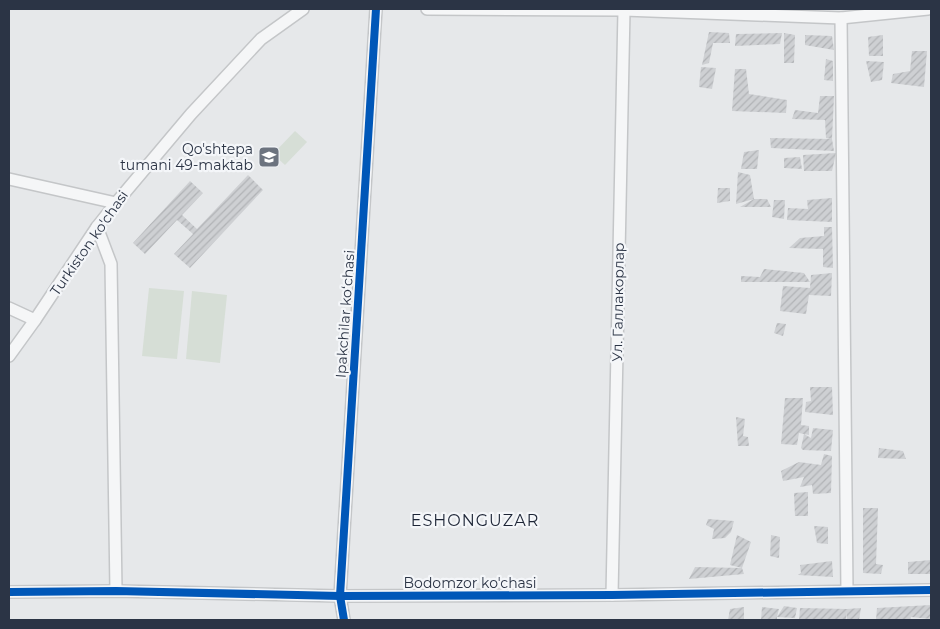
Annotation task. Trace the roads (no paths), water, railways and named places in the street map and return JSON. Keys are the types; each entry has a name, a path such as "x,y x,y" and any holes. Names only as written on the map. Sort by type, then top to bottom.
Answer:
{"street":[{"path":"281,9 291,17"},
{"name":"Turkiston ko'chasi","path":"9,356 97,227 191,114 261,39 303,9"},
{"name":"Ipakchilar koʻchasi","path":"344,620 340,596 376,9"},
{"path":"426,9 624,10 841,18 928,9"},
{"name":"Ул. Галлакорлар","path":"612,595 624,10"},
{"path":"841,18 847,591"},
{"path":"9,179 116,203"},
{"path":"97,227 111,264 116,590"},
{"path":"9,308 35,320"},
{"name":"Bodomzor ko'chasi","path":"9,592 116,590 340,596 612,595 931,590"}],"place":[{"name":"Qo'shtepa tumani 49-maktab","path":"269,157"}],"district":[{"name":"ESHONGUZAR","path":"475,520"}]}
